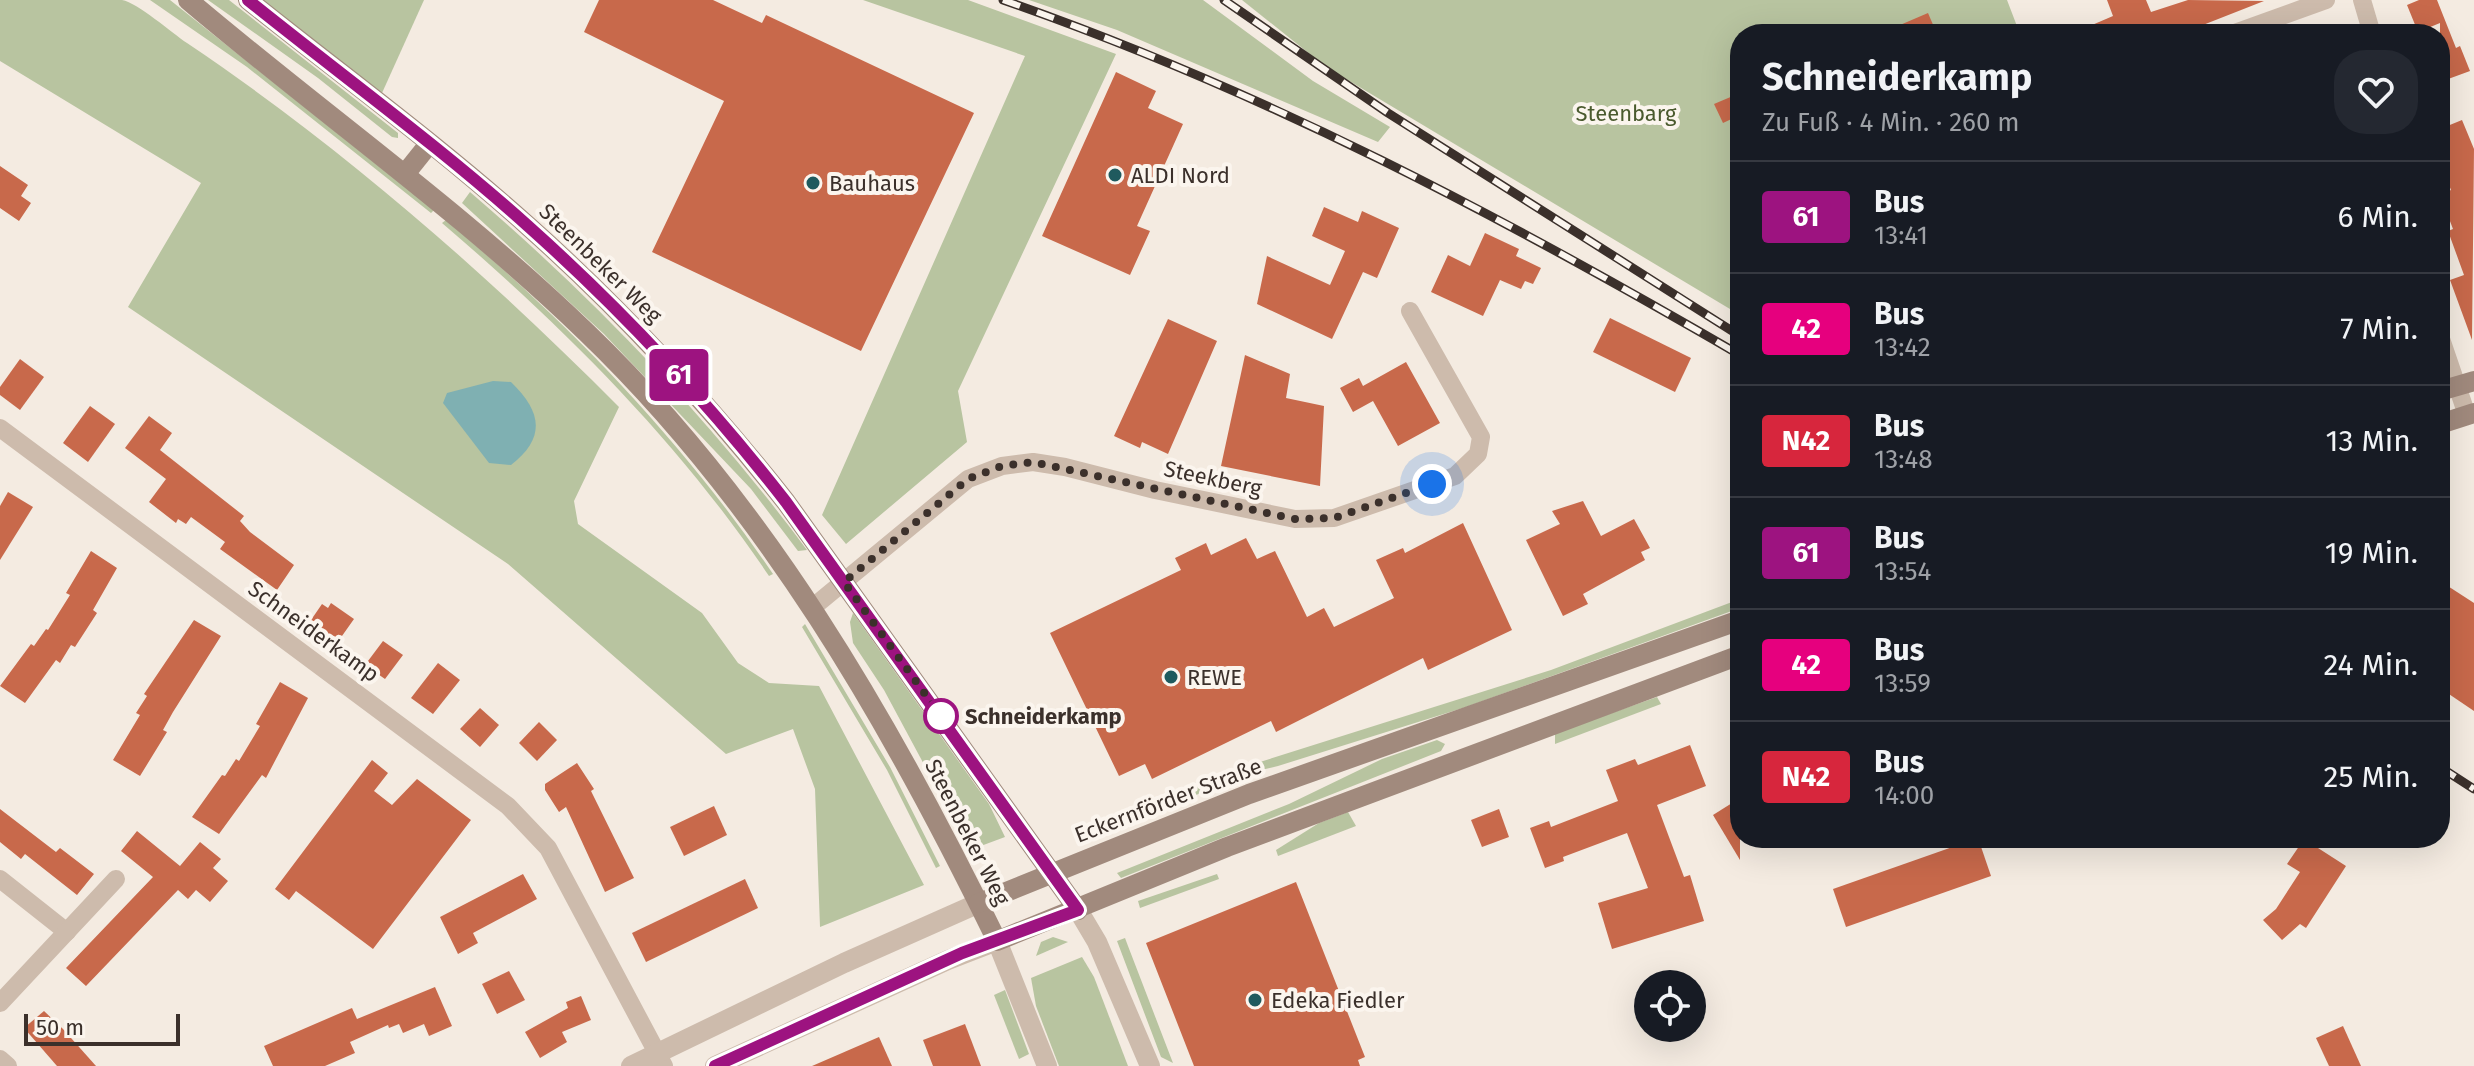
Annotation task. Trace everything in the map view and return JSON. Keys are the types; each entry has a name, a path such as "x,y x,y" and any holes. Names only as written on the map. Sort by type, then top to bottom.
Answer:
{"main road":[{"name":"Steenbeker Weg","path":"188,0 499,252 626,372 707,464 812,608 903,757 997,941"},
{"name":"Steenbeker Weg","path":"248,0 528,225 638,330 740,443 844,582 1078,910"},
{"path":"405,174 429,144"},
{"path":"2450,421 2471,414"},
{"name":"Eckernförder Straße","path":"979,903 1314,770 1516,702 1730,624"},
{"path":"997,941 1241,842 1730,659"}],"street":[{"path":"2260,24 2326,0"},
{"path":"2362,0 2369,24"},
{"name":"Steekberg","path":"812,608 968,479 1002,466 1033,462 1065,467 1155,490 1295,519 1334,518 1455,476 1478,454 1481,437 1410,311"},
{"path":"2450,365 2471,414"},
{"name":"Schneiderkamp","path":"0,428 508,806 548,848 661,1059"},
{"path":"0,879 67,932"},
{"path":"0,1003 116,879"},
{"name":"Eckernförder Straße","path":"631,1066 661,1059 844,963 979,903"},
{"name":"Steenbeker Weg","path":"1078,910 1097,942 1150,1066"},
{"path":"715,1066 962,953 997,941"},
{"name":"Steenbeker Weg","path":"997,941 1047,1066"},
{"path":"0,1059 8,1066"}],"green space":[{"path":"0,0 122,0 137,7 245,83 357,169 465,261 569,357 619,407 574,501 578,524 702,613 738,663 769,683 819,686 924,885 820,927 815,789 793,729 726,754 508,564 128,307 201,183 0,61"},
{"path":"150,0 170,0 434,210 431,213 247,67"},
{"path":"208,0 229,0 398,133 398,138 392,137 318,78"},
{"path":"257,0 424,0 382,93"},
{"path":"863,0 968,0 1116,54 958,391 967,442 846,544 822,515 1025,56"},
{"path":"1029,0 1203,0 1313,81 1390,127 1378,142 1117,30"},
{"name":"Steenbarg","path":"1242,0 2007,0 2016,24 1730,24 1730,309 1326,67"},
{"path":"470,192 562,275 649,362 730,453 807,550 798,551 751,489 604,334 462,203"},
{"path":"446,220 537,300 622,386 701,477 773,574 769,576 697,479 618,389 532,304 442,223"},
{"path":"1730,603 1730,612 1466,707 1278,766 1261,770 1241,768 1551,670"},
{"path":"853,613 989,804 1005,837 970,850 884,690 853,643 850,622"},
{"path":"805,624 890,767 940,866 936,868 887,770 802,627"},
{"path":"1657,697 1661,704 1555,744 1555,733"},
{"path":"1437,740 1445,744 1441,751 1121,878 1117,873 1289,804 1382,759"},
{"path":"1216,775 1225,776 1228,782 1095,836 1092,831 1161,796"},
{"path":"1348,812 1356,826 1278,856 1276,850 1319,823"},
{"path":"1217,874 1219,879 1140,908 1138,901"},
{"path":"1053,937 1068,942 1036,956 1041,942"},
{"path":"1125,938 1173,1063 1161,1057 1117,941"},
{"path":"1082,957 1094,977 1128,1066 1059,1066 1036,1006 1031,978"},
{"path":"1005,990 1029,1054 1019,1059 994,995"}],"water":[{"path":"493,381 511,382 534,414 535,434 523,455 511,465 489,463 443,403 447,393"}],"building":[{"name":"Bauhaus","path":"599,0 713,0 762,23 766,15 974,113 861,351 652,252 724,101 584,32"},
{"path":"2107,0 2146,0 2151,12 2188,0 2264,1 2205,24 2094,24 2113,16"},
{"path":"2419,0 2437,0 2446,24 2415,24 2407,5"},
{"path":"1928,13 1933,24 1902,24"},
{"path":"2450,33 2456,48 2460,46 2470,71 2450,78"},
{"name":"ALDI Nord","path":"1116,72 1156,91 1148,108 1183,124 1137,226 1150,231 1130,275 1042,236"},
{"path":"1730,97 1730,120 1723,123 1714,104"},
{"path":"2462,120 2474,149 2472,340 2450,280 2464,275 2450,236 2453,229 2450,221 2450,125"},
{"path":"0,166 28,185 21,196 31,203 19,221 0,208"},
{"path":"1324,207 1358,222 1362,211 1399,228 1377,278 1363,272 1332,339 1257,304 1267,256 1330,285 1345,251 1312,236"},
{"path":"1485,233 1519,249 1516,256 1541,268 1533,284 1525,281 1521,289 1500,280 1483,316 1431,292 1448,255 1470,266"},
{"path":"1610,318 1691,358 1675,392 1593,352"},
{"path":"1168,319 1217,341 1168,454 1142,442 1140,448 1114,436"},
{"path":"1245,355 1290,374 1286,398 1324,406 1320,486 1221,466"},
{"path":"20,359 44,377 20,410 0,395 0,387"},
{"path":"1406,362 1440,423 1398,446 1373,401 1353,412 1340,388 1359,378 1363,386"},
{"path":"90,406 115,424 88,462 63,443"},
{"path":"149,416 172,433 160,450 244,516 240,521 250,532 294,565 277,590 220,549 225,542 191,517 186,524 178,519 176,523 149,502 166,479 125,448"},
{"path":"8,492 33,507 0,560 0,506"},
{"path":"1583,501 1601,536 1634,519 1650,548 1641,552 1645,560 1583,594 1588,604 1563,616 1526,540 1560,524 1552,511"},
{"path":"1463,523 1512,630 1428,670 1423,658 1276,732 1271,721 1152,779 1145,764 1119,776 1050,633 1181,570 1175,558 1206,543 1211,555 1246,538 1257,559 1275,551 1307,617 1324,608 1334,627 1394,598 1376,560 1403,548 1405,553"},
{"path":"91,551 117,568 93,610 97,613 75,647 71,645 60,663 56,660 25,703 0,686 31,644 34,646 48,630 70,595 66,593"},
{"path":"2450,587 2474,603 2474,711 2450,695"},
{"path":"331,603 354,619 337,643 314,627 317,624 311,620 322,604 328,608"},
{"path":"194,620 221,636 173,712 163,730 167,732 140,776 113,760 140,715 136,713 147,696 144,694"},
{"path":"383,641 403,655 385,679 365,665"},
{"path":"438,663 460,680 433,714 411,698"},
{"path":"280,682 308,698 266,778 262,775 219,834 192,817 222,775 225,776 236,759 239,761 260,726 256,724"},
{"path":"480,708 499,725 480,747 460,729"},
{"path":"539,722 557,740 537,761 519,743"},
{"path":"1690,745 1706,786 1657,805 1684,877 1690,875 1704,921 1612,949 1598,903 1648,888 1627,833 1563,857 1564,861 1545,868 1530,828 1549,821 1551,827 1618,801 1606,770 1635,759 1638,765"},
{"path":"372,760 388,773 374,791 392,805 417,779 471,820 373,949 296,891 289,900 275,889"},
{"path":"577,763 594,789 591,791 634,878 605,892 566,807 559,812 545,790 545,784"},
{"path":"1730,804 1730,843 1713,815"},
{"path":"714,806 727,835 684,856 670,827"},
{"path":"0,809 56,852 60,848 94,874 77,895 25,854 21,859 0,842"},
{"path":"1499,809 1509,837 1482,847 1471,820"},
{"path":"137,831 180,866 200,842 221,859 213,868 228,881 210,902 196,890 188,899 178,890 86,986 66,968 153,877 121,851"},
{"path":"1733,848 1740,848 1740,860"},
{"path":"1950,848 1981,848 1991,876 1846,927 1833,889"},
{"path":"2298,848 2318,848 2346,866 2306,928 2300,924 2282,940 2263,920 2276,909 2300,872 2287,864"},
{"path":"523,874 537,899 473,933 478,943 458,954 440,917"},
{"path":"745,879 758,908 646,962 632,933"},
{"name":"Edeka Fiedler","path":"1296,882 1365,1057 1358,1060 1360,1066 1194,1066 1146,943"},
{"path":"509,971 525,1000 497,1014 482,984"},
{"path":"435,987 452,1026 429,1036 424,1024 403,1033 399,1024 389,1028 388,1025 350,1042 355,1053 325,1066 273,1066 264,1046 352,1008 357,1019"},
{"path":"581,996 591,1020 562,1032 567,1042 540,1058 525,1032 568,1008 566,1002"},
{"path":"44,1011 96,1066 57,1066 24,1028"},
{"path":"965,1024 981,1066 933,1066 923,1040"},
{"path":"2343,1026 2361,1066 2329,1066 2316,1038"},
{"path":"879,1037 892,1066 812,1066"}],"railway":[{"path":"1003,0 1195,74 1380,160 1561,254 1730,349"},
{"path":"1224,0 1388,113 1730,330"},
{"path":"2450,773 2474,789"}],"bus line":[{"name":"61","path":"248,0 528,225 653,346 740,443 786,502 1078,910 962,953 715,1066"}],"place":[{"name":"ALDI Nord","path":"1115,175"},
{"name":"Bauhaus","path":"813,183"},
{"name":"REWE","path":"1171,677"},
{"name":"Schneiderkamp","path":"941,716"},
{"name":"Edeka Fiedler","path":"1255,1000"}],"route":[{"path":"941,716 844,582 968,479 1002,466 1033,462 1295,519 1334,518 1432,484"}]}
